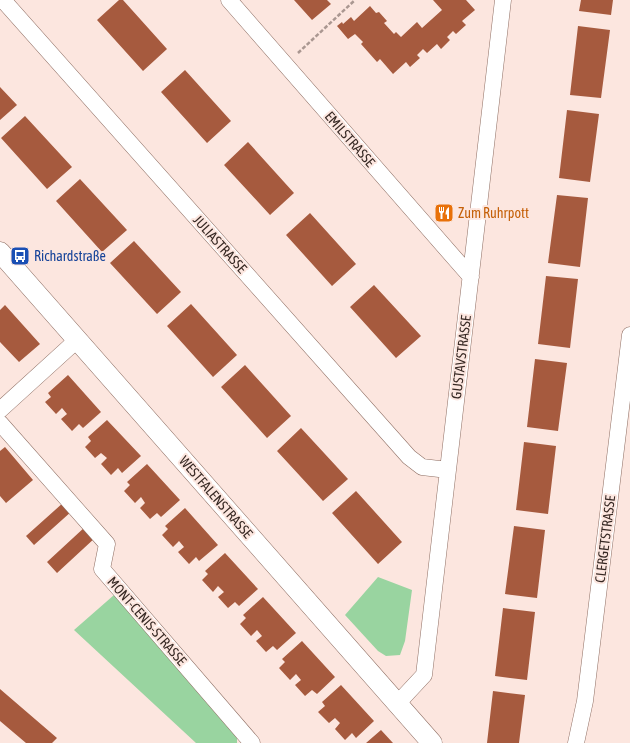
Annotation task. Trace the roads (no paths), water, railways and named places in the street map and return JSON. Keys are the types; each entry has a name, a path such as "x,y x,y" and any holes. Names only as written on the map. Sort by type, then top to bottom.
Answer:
{"street":[{"name":"JULIASTRASSE","path":"3,0 409,457 422,467 448,470"},
{"name":"EMILSTRASSE","path":"229,0 471,277"},
{"name":"GUSTAVSTRASSE","path":"397,704 424,675 503,0"},
{"name":"WESTFALENSTRASSE","path":"0,252 432,743"},
{"name":"CLERGETSTRASSE","path":"576,743 585,701 630,335"},
{"path":"0,410 78,340"},
{"name":"MONT-CENIS-STRASSE","path":"0,423 107,544 102,569 252,743"}],"place":[{"name":"Zum Ruhrpott","path":"444,213"},
{"name":"Richardstraße","path":"20,256"}]}
